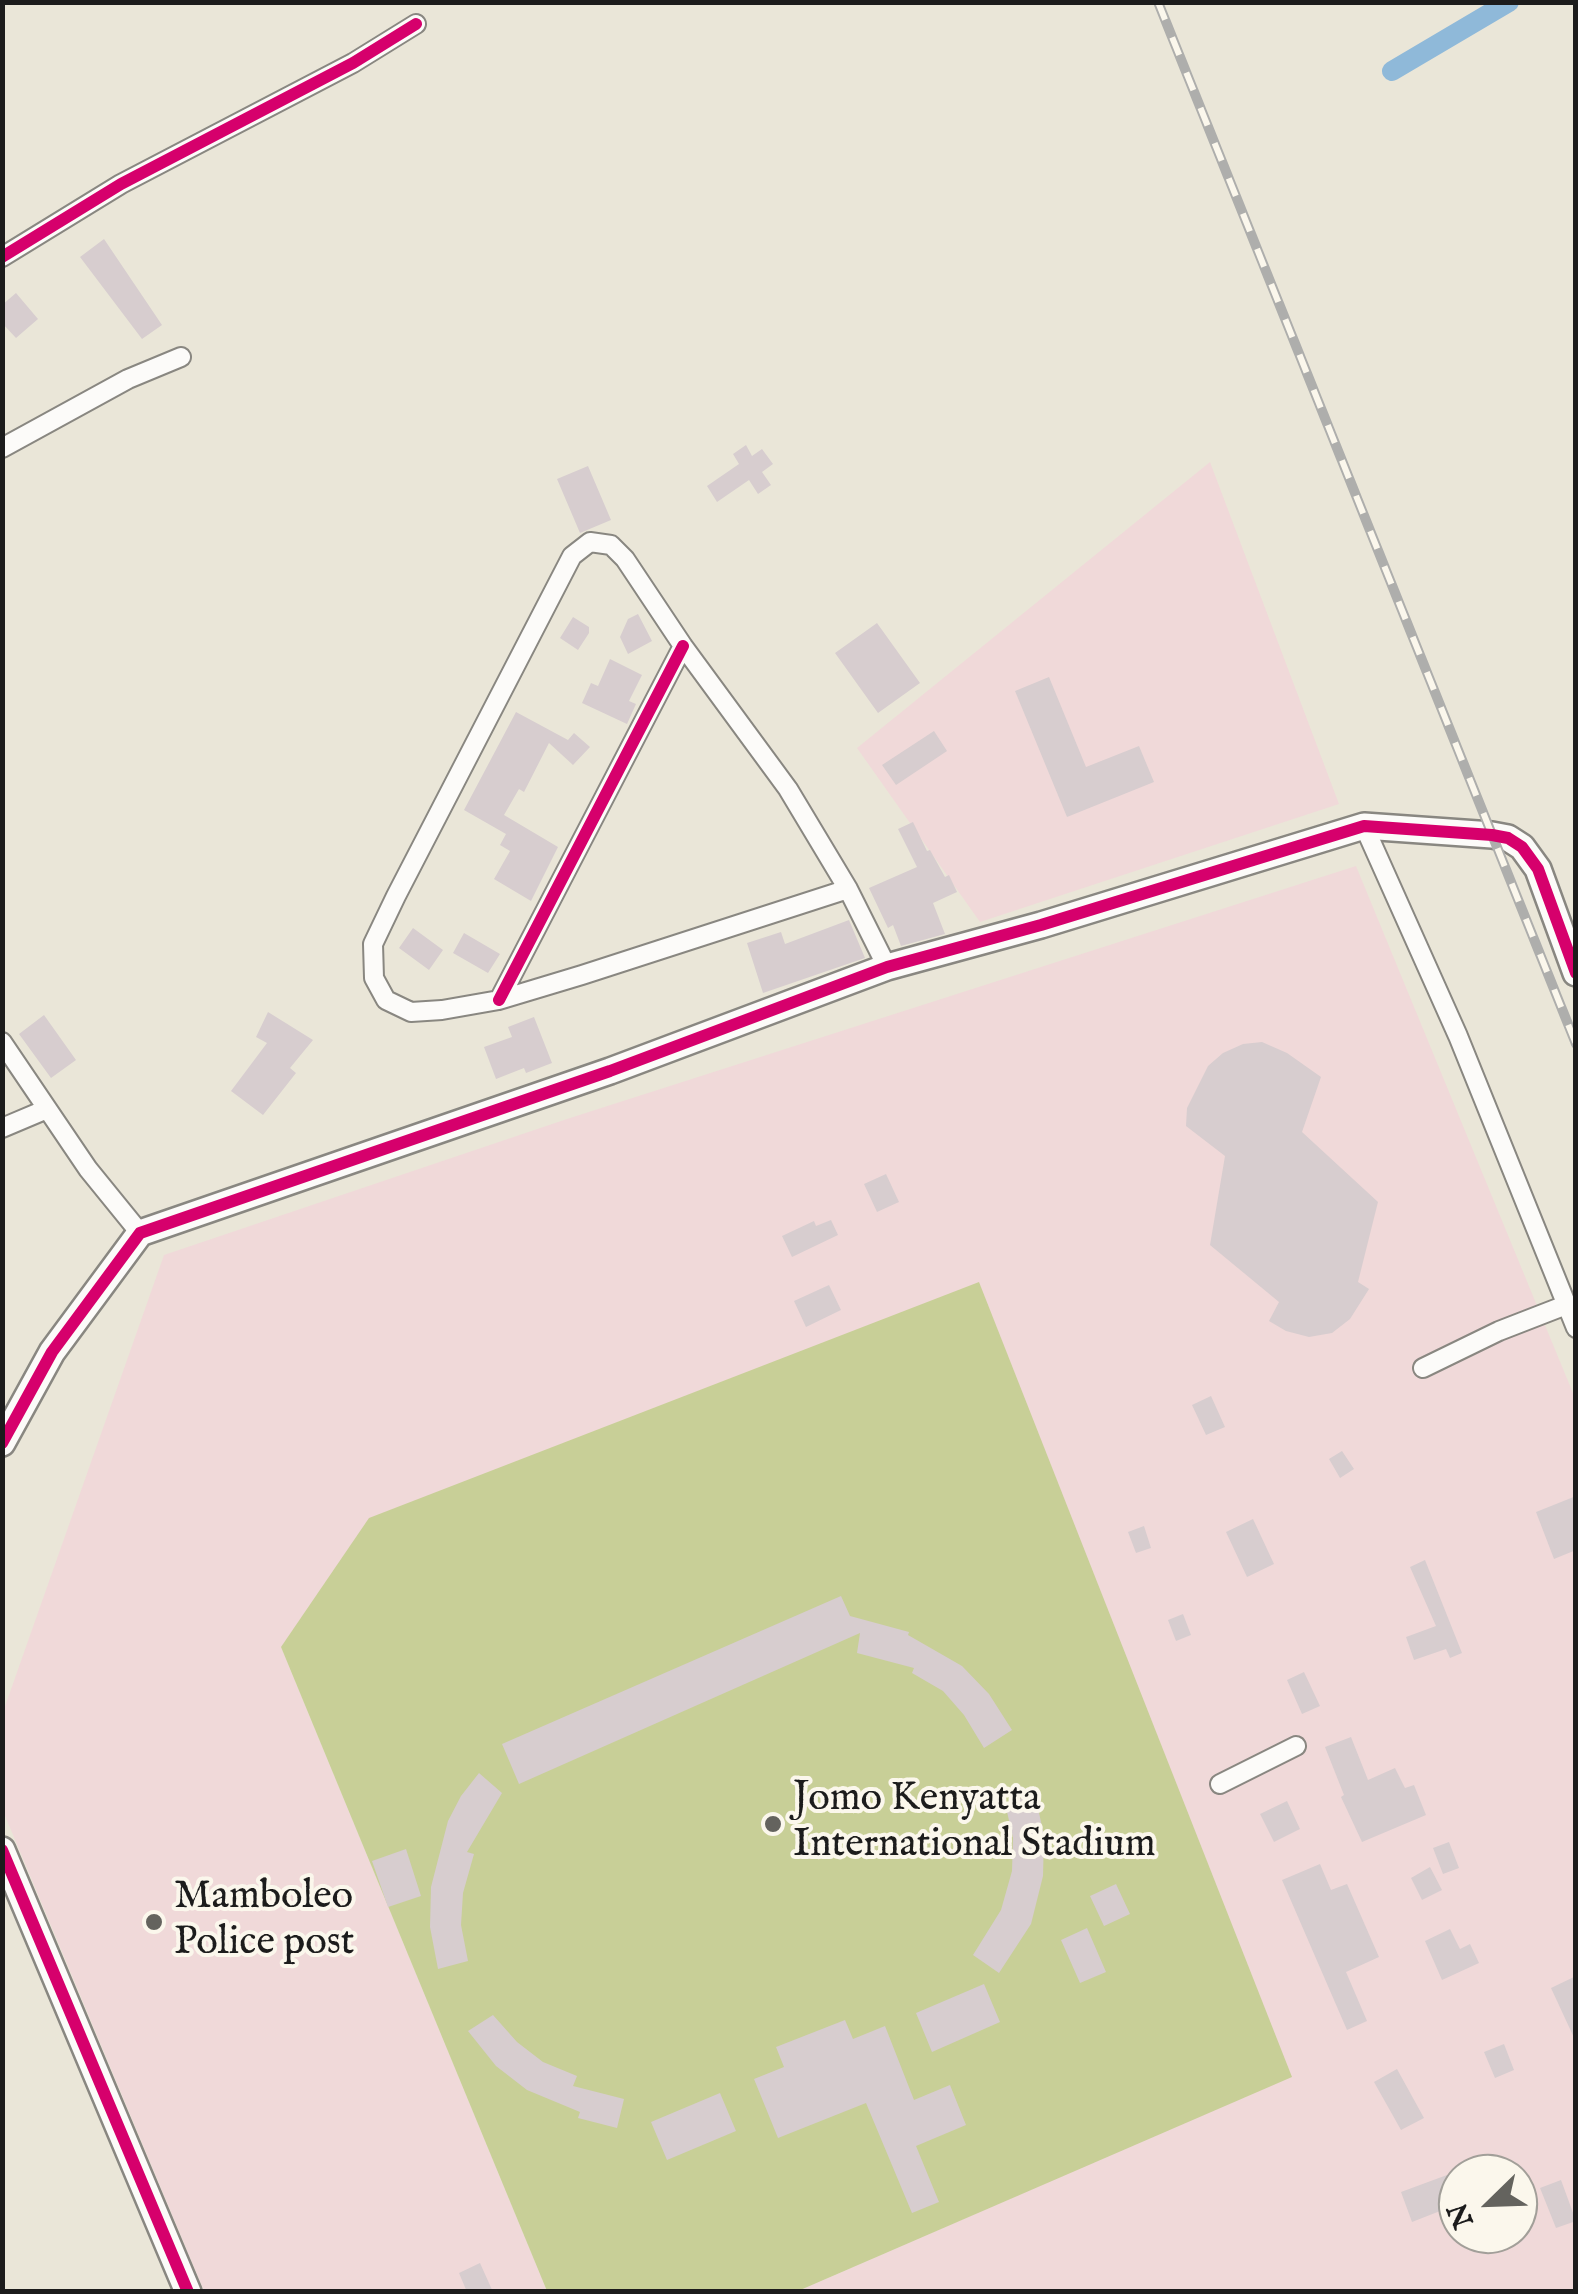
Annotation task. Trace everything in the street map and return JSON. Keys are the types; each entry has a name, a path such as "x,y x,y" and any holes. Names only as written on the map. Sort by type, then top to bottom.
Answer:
{"street":[{"path":"2,257 121,184 353,63 416,24"},
{"path":"2,448 128,379 181,357"},
{"path":"848,889 499,1000 410,1012 386,1000 374,978 373,944 572,556 590,542 611,545 625,559 788,789 848,889 886,968"},
{"path":"499,1000 683,646"},
{"path":"1364,826 1458,1036 1576,1328"},
{"path":"2,1443 52,1352 140,1233 610,1071 886,968 1042,925 1364,826 1492,835 1508,838 1522,847 1538,869 1576,973"},
{"path":"2,1042 9,1064 140,1233"},
{"path":"2,1128 47,1109"},
{"path":"1424,1368 1499,1331 1566,1305"},
{"path":"1220,1784 1296,1746"},
{"path":"2,1850 188,2292"}],"shaded area":[{"path":"1210,462 1339,804 980,922 857,748"},
{"path":"1356,866 1575,1398 1575,2291 798,2291 1291,2076 281,1647 547,2291 204,2291 3,1811 3,1712 164,1255 567,1119"}],"green space":[{"name":"Jomo Kenyatta International Stadium","path":"979,1282 1292,2077 798,2291 547,2291 281,1647 369,1518"}],"building":[{"path":"104,239 162,325 142,339 80,257"},
{"path":"16,293 38,319 16,338 2,323 2,305"},
{"path":"746,445 752,456 762,449 773,464 762,472 771,485 758,494 749,480 717,502 707,486 739,464 733,454"},
{"path":"588,466 611,520 580,533 557,479"},
{"path":"638,614 652,641 628,654 620,637 628,619"},
{"path":"573,617 589,627 578,650 560,638"},
{"path":"877,623 920,683 878,713 835,653"},
{"path":"610,659 642,675 629,701 636,704 627,724 582,703 591,683 598,686"},
{"path":"1049,677 1086,767 1139,746 1154,782 1067,817 1015,691"},
{"path":"516,712 568,740 574,733 590,747 573,765 549,743 524,792 519,789 504,815 558,847 531,901 494,879 510,851 500,845 506,834 464,810"},
{"path":"934,731 947,751 896,785 882,765"},
{"path":"913,822 927,851 930,850 945,877 949,875 957,892 933,903 945,934 901,946 893,925 888,928 869,888 917,867 898,829"},
{"path":"849,920 865,958 763,993 747,943 781,932 785,944"},
{"path":"413,928 443,950 429,970 399,948"},
{"path":"464,933 500,954 488,973 453,953"},
{"path":"268,1012 313,1040 290,1068 296,1073 263,1115 231,1091 267,1043 256,1037"},
{"path":"44,1015 76,1060 51,1078 19,1034"},
{"path":"534,1017 552,1063 496,1079 484,1047 512,1037 508,1027"},
{"path":"1262,1042 1287,1053 1321,1077 1302,1132 1378,1202 1358,1282 1369,1289 1350,1319 1332,1333 1309,1337 1269,1321 1279,1302 1210,1245 1225,1156 1186,1126 1187,1108 1208,1066 1223,1053 1243,1044"},
{"path":"886,1174 899,1202 877,1212 864,1184"},
{"path":"831,1220 838,1235 792,1257 782,1236 814,1221 816,1226"},
{"path":"829,1285 841,1310 806,1327 794,1301"},
{"path":"1211,1396 1225,1427 1206,1435 1192,1405"},
{"path":"1342,1451 1354,1469 1340,1478 1329,1459"},
{"path":"1576,1496 1576,1550 1554,1559 1536,1512"},
{"path":"1253,1519 1274,1564 1247,1577 1226,1532"},
{"path":"1144,1526 1151,1548 1136,1553 1128,1532"},
{"path":"1425,1560 1462,1653 1450,1658 1446,1649 1414,1660 1406,1637 1436,1626 1410,1567"},
{"path":"841,1596 850,1616 909,1632 908,1635 962,1666 989,1694 1012,1730 984,1748 964,1715 943,1691 912,1673 914,1668 857,1653 860,1633 519,1784 502,1744"},
{"path":"1183,1614 1191,1635 1176,1641 1168,1620"},
{"path":"1304,1672 1320,1706 1302,1714 1287,1680"},
{"path":"1351,1737 1368,1780 1395,1768 1405,1788 1414,1785 1426,1815 1362,1842 1341,1797 1344,1795 1325,1747"},
{"path":"479,1773 502,1793 467,1852 474,1854 463,1893 461,1925 468,1961 438,1969 430,1927 431,1887 448,1821"},
{"path":"1035,1794 1044,1836 1043,1876 1031,1924 999,1973 973,1955 1001,1910 1012,1871 1013,1838 1005,1803"},
{"path":"1287,1801 1300,1829 1274,1842 1260,1814"},
{"path":"1449,1842 1459,1868 1443,1874 1433,1848"},
{"path":"406,1849 421,1896 388,1907 372,1861"},
{"path":"1320,1864 1331,1890 1347,1884 1379,1957 1346,1972 1367,2021 1347,2030 1282,1880"},
{"path":"1430,1867 1442,1890 1422,1900 1411,1878"},
{"path":"1116,1884 1130,1914 1104,1926 1090,1896"},
{"path":"1087,1928 1106,1972 1080,1983 1061,1940"},
{"path":"1450,1929 1460,1949 1470,1944 1479,1963 1442,1980 1425,1941"},
{"path":"1576,1976 1576,2042 1551,1988"},
{"path":"984,1984 1000,2022 932,2052 916,2013"},
{"path":"493,2015 517,2042 543,2062 577,2076 573,2086 624,2099 617,2128 578,2118 580,2112 527,2090 496,2066 468,2031"},
{"path":"845,2020 853,2039 885,2026 914,2100 950,2085 966,2125 916,2146 939,2202 912,2213 866,2103 778,2138 754,2079 784,2067 776,2047"},
{"path":"1504,2044 1514,2070 1495,2078 1484,2052"},
{"path":"1397,2069 1424,2118 1401,2130 1374,2082"},
{"path":"720,2093 736,2131 667,2160 651,2122"},
{"path":"1438,2178 1438,2212 1412,2222 1401,2192"},
{"path":"1561,2180 1576,2221 1556,2228 1540,2188"},
{"path":"480,2263 493,2292 467,2292 459,2273"}],"waterway":[{"path":"1392,71 1509,2"}],"railway":[{"path":"1158,2 1576,1044"}],"cycle path":[{"path":"2,257 121,184 353,63 416,24"},
{"path":"499,1000 683,646"},
{"path":"2,1443 52,1352 140,1233 610,1071 887,967 1041,925 1364,826 1492,835 1508,838 1522,847 1538,869 1576,973"},
{"path":"2,1850 188,2292"}],"place":[{"name":"Jomo Kenyatta International Stadium","path":"773,1824"},
{"name":"Mamboleo Police post","path":"154,1922"}]}
